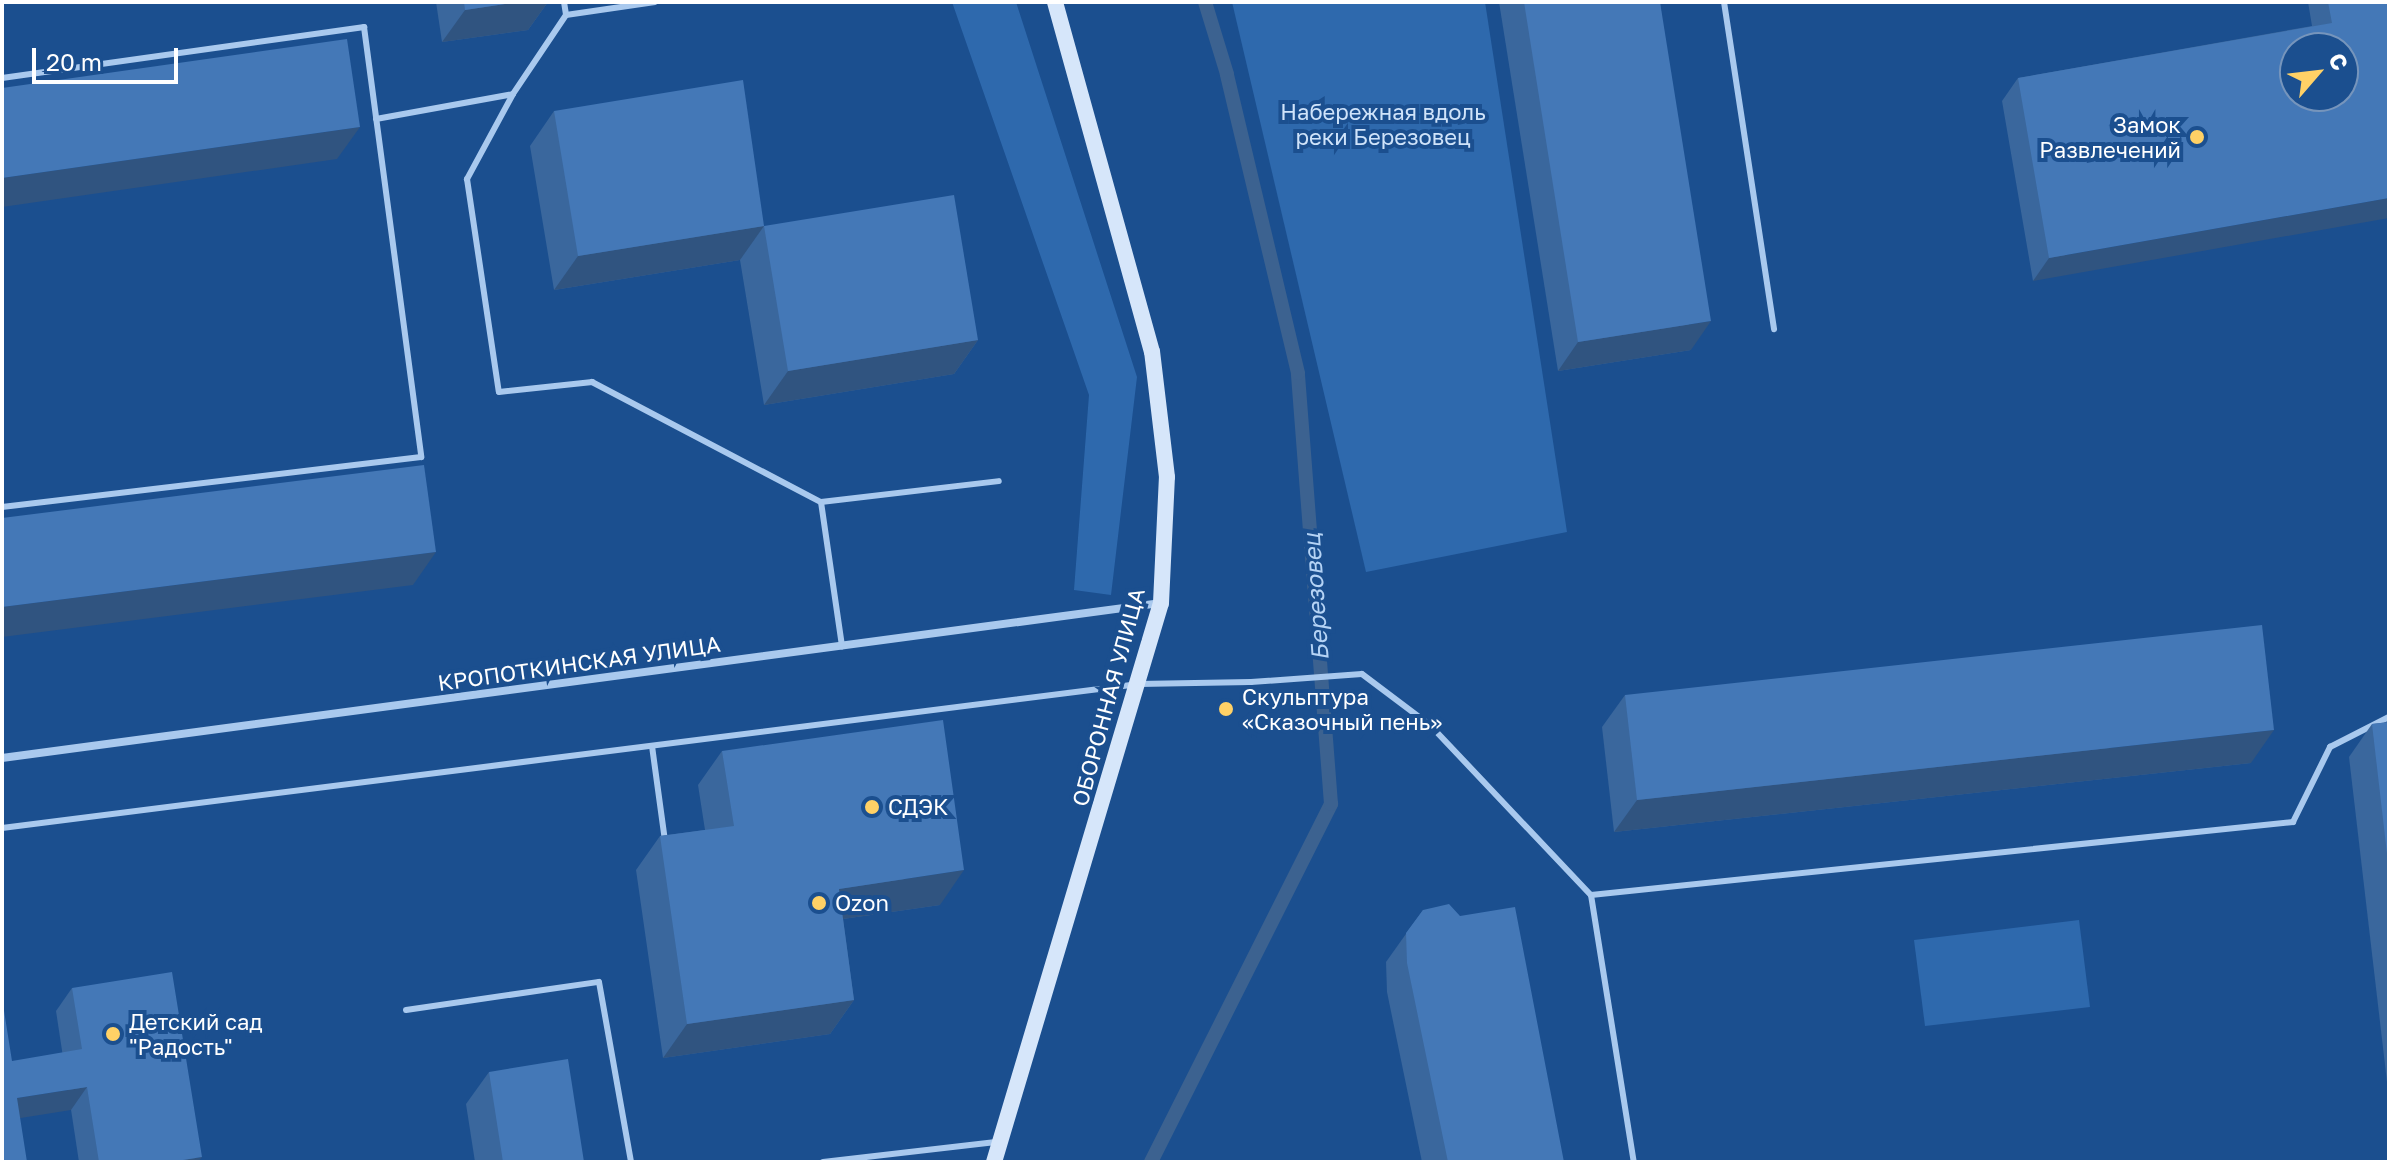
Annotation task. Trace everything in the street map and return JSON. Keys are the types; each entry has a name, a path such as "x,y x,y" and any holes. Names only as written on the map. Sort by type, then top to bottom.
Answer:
{"street":[{"name":"ОБОРОННАЯ УЛИЦА","path":"994,1162 1161,603 1167,477 1152,352 1055,2"},
{"name":"КРОПОТКИНСКАЯ УЛИЦА","path":"2,758 1161,603"}],"lane":[{"path":"564,2 566,15 513,94 467,179 499,392 592,382 821,502 999,481"},
{"path":"566,15 655,2"},
{"path":"1724,2 1774,329"},
{"path":"2,78 364,27 421,457 2,507"},
{"path":"376,119 513,94"},
{"path":"821,502 842,646"},
{"path":"2,828 1139,684 1251,682 1362,674 1430,725 1591,895 1634,1162"},
{"path":"1591,895 2293,822 2330,747 2389,717"},
{"path":"652,746 666,847"},
{"path":"406,1010 599,982 631,1162"},
{"path":"823,1162 1000,1142"}],"green space":[{"path":"952,2 1016,2 1137,377 1111,595 1074,590 1089,395"},
{"name":"Набережная вдоль реки Березовец","path":"1232,2 1485,2 1567,532 1366,572"},
{"path":"2079,920 2090,1007 1925,1026 1914,940"}],"building":[{"path":"464,2 519,2 465,10"},
{"path":"1524,2 1660,2 1711,321 1578,342"},
{"path":"2328,2 2389,2 2389,198 2049,258 2018,78 2279,32 2279,112 2359,112 2359,32 2281,32 2332,23"},
{"path":"347,39 360,127 2,178 2,88"},
{"path":"743,80 764,226 578,256 554,111"},
{"path":"954,195 978,340 788,371 764,226"},
{"path":"424,465 436,552 2,607 2,518"},
{"path":"2262,625 2274,730 1637,800 1625,695"},
{"path":"943,720 964,870 839,889 854,1000 687,1024 660,836 734,826 722,751"},
{"path":"2389,722 2389,871 2372,724"},
{"path":"1449,904 1460,916 1515,907 1564,1162 1448,1162 1407,963 1406,933 1423,910"},
{"path":"172,972 202,1157 170,1162 99,1162 87,1087 17,1098 27,1162 2,1162 2,998 12,1061 82,1049 72,988"},
{"path":"568,1059 584,1162 503,1162 489,1072"}],"waterway":[{"name":"Березовец","path":"1151,1162 1331,804 1298,373 1227,74 1205,2"}],"place":[{"name":"Замок Развлечений","path":"2197,137"},
{"name":"Скульптура «Сказочный пень»","path":"1226,709"},
{"name":"СДЭК","path":"872,807"},
{"name":"Ozon","path":"819,903"},
{"name":"Детский сад \"Радость\"","path":"113,1034"}]}
